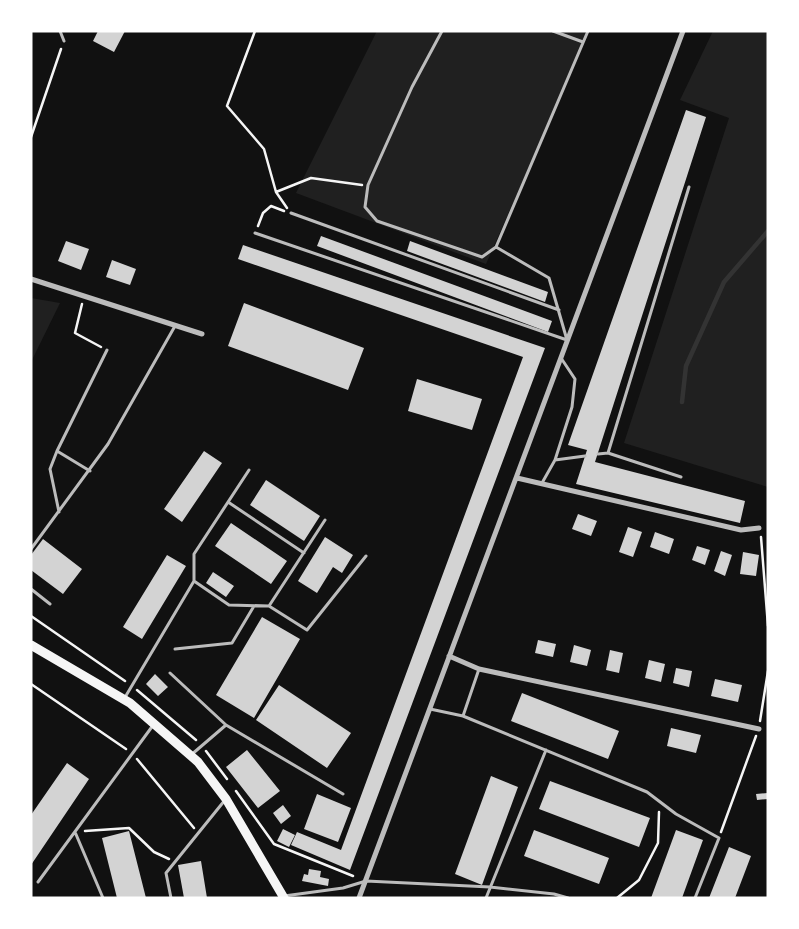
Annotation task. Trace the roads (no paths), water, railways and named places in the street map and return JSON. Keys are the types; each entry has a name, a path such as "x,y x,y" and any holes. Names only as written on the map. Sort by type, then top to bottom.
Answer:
{"main road":[{"path":"31,645 124,699 190,756 226,799 283,897"}],"street":[{"path":"359,898 683,31"},
{"path":"31,279 202,334"},
{"path":"517,478 741,530 760,528"},
{"path":"449,656 479,669 759,729"}],"lane":[{"path":"60,31 64,41"},
{"path":"442,31 412,87 368,186 365,206 377,221 482,257 496,247 588,31"},
{"path":"553,31 583,42"},
{"path":"608,453 689,187"},
{"path":"290,213 559,310"},
{"path":"255,233 567,340"},
{"path":"496,247 549,278 567,340"},
{"path":"31,550 108,444 175,325"},
{"path":"59,512 50,469 56,451 107,350"},
{"path":"542,484 555,460 572,407 575,379 561,357"},
{"path":"56,451 90,470"},
{"path":"598,454 608,453 681,477"},
{"path":"555,460 585,456"},
{"path":"124,699 194,581 194,554 249,470"},
{"path":"228,502 304,553"},
{"path":"269,606 326,520"},
{"path":"194,581 229,605 269,606 307,630 366,556"},
{"path":"31,588 50,604"},
{"path":"175,649 232,643 255,606"},
{"path":"464,716 479,669"},
{"path":"170,673 226,725 343,794"},
{"path":"430,708 464,716 647,792 676,814 719,838 694,898"},
{"path":"38,882 154,724"},
{"path":"190,756 226,725"},
{"path":"486,898 546,750"},
{"path":"171,898 166,873 226,799"},
{"path":"75,832 103,898"},
{"path":"283,897 342,888 366,881 490,887 554,894 568,898"}],"waterway":[{"path":"682,402 686,366 724,282 768,231"}]}
